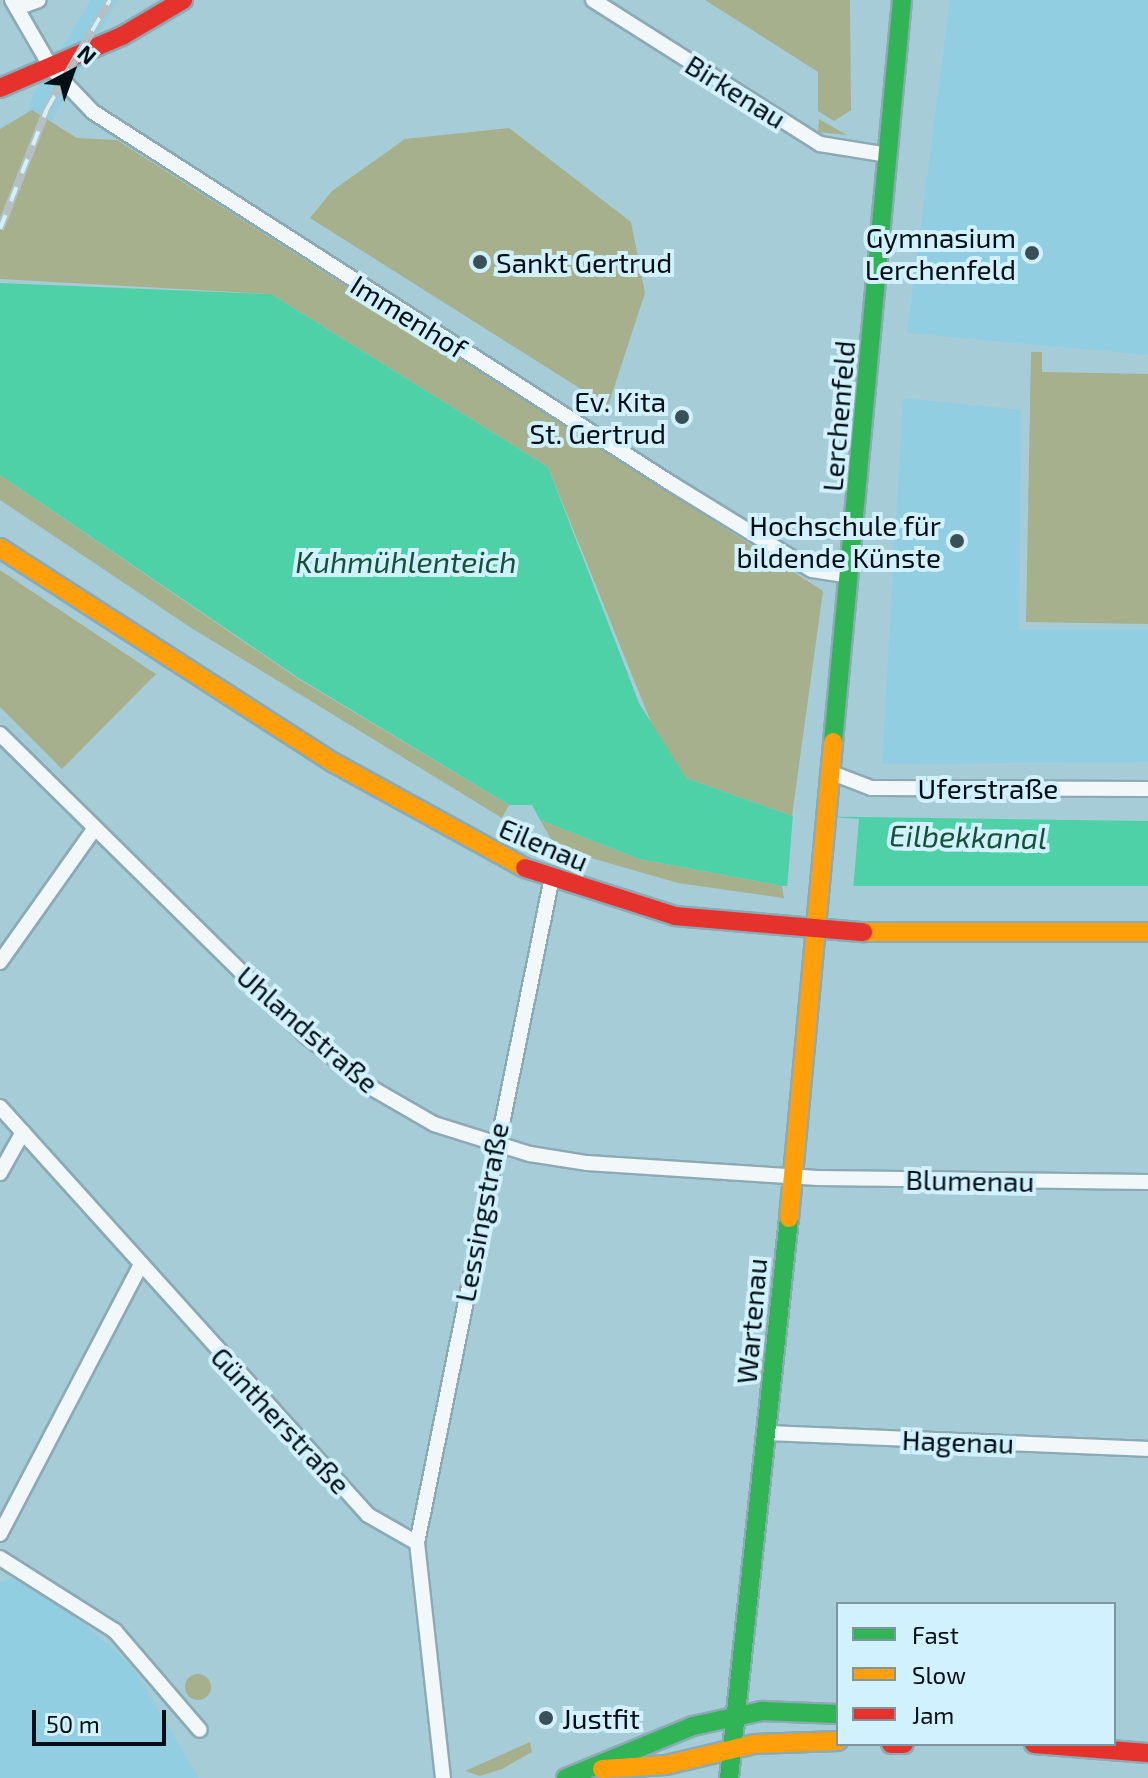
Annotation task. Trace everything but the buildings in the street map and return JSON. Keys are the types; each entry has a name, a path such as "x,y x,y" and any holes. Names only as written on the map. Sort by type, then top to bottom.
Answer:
{"main road":[{"path":"0,88 52,69 183,0"},
{"name":"Lerchenfeld","path":"815,932 832,773 900,4"},
{"name":"Eilenau","path":"0,548 334,763 551,882 675,916 815,932 1148,932"},
{"name":"Wartenau","path":"729,1778 739,1715 769,1433 815,932"},
{"path":"566,1778 591,1770 664,1734 739,1715 836,1714"},
{"path":"591,1770 666,1765 734,1748 836,1741"},
{"path":"1059,1746 1148,1753"}],"street":[{"path":"15,4 39,0"},
{"name":"Birkenau","path":"593,0 820,144 888,155"},
{"name":"Immenhof","path":"15,4 52,69 93,112 259,222 812,570 850,576"},
{"name":"Uhlandstraße","path":"0,734 305,1035 370,1087 434,1124 494,1143 587,1163 793,1172"},
{"name":"Uferstraße","path":"832,773 863,787 1148,789"},
{"path":"0,962 94,829"},
{"name":"Lessingstraße","path":"417,1543 494,1143 551,882"},
{"name":"Güntherstraße","path":"0,1107 368,1515 417,1543"},
{"path":"0,1173 23,1132"},
{"name":"Blumenau","path":"793,1172 1148,1182"},
{"path":"0,1534 141,1264"},
{"name":"Hagenau","path":"769,1433 1148,1449"},
{"path":"417,1543 443,1778"},
{"path":"0,1558 115,1631 200,1730"}],"shaded area":[{"path":"91,0 118,0 42,139 17,148 33,95"},
{"path":"705,0 850,0 851,110 834,121 818,111 818,72"},
{"name":"Gymnasium Lerchenfeld","path":"950,0 1148,0 1148,355 907,333"},
{"path":"32,110 77,138 117,140 823,591 792,816 686,778 659,742 548,467 271,294 0,279 0,129"},
{"path":"819,119 847,135 818,132"},
{"path":"509,128 631,222 645,293 608,406 310,218 332,191 405,139"},
{"path":"1031,352 1042,352 1042,372 1148,374 1148,624 1026,622"},
{"name":"Hochschule für bildende Künste","path":"903,398 1021,410 1019,629 1148,629 1148,762 882,764"},
{"path":"0,475 300,680 509,805 502,818 193,629 0,500"},
{"path":"0,570 156,674 62,769 0,707"},
{"path":"540,820 639,859 782,886 784,898 678,883 556,848"},
{"path":"13,1578 64,1606 132,1666 199,1778 0,1778 0,1582"},
{"path":"198,1674 207,1678 211,1687 207,1696 198,1700 189,1696 185,1687 189,1678"},
{"path":"530,1742 532,1752 502,1769 480,1776 465,1771"}],"water":[{"name":"Kuhmühlenteich","path":"0,283 271,294 548,467 639,703 686,778 792,816 1148,821 1148,886 782,886 639,859 540,820 532,805 509,805 300,679 0,475"}],"pier":[{"path":"793,814 859,819 853,891 787,889"}],"railway":[{"path":"0,229 47,109 110,0"}],"traffic: fast":[{"path":"833,742 902,0"},
{"path":"729,1778 789,1218"},
{"path":"566,1778 693,1726 762,1711 836,1714"}],"traffic: slow":[{"path":"0,548 334,763 525,868"},
{"path":"789,1218 833,742"},
{"path":"863,932 1148,932"},
{"path":"602,1769 666,1765 755,1744 836,1741"}],"traffic: jam":[{"path":"0,88 122,36 183,0"},
{"path":"525,868 675,916 863,932"},
{"path":"1059,1746 1148,1753"}],"place":[{"name":"Gymnasium Lerchenfeld","path":"1032,253"},
{"name":"Sankt Gertrud","path":"480,262"},
{"name":"Ev. Kita St. Gertrud","path":"682,417"},
{"name":"Hochschule für bildende Künste","path":"957,541"},
{"name":"Justfit","path":"546,1718"}],"water label":[{"name":"Eilbekkanal","path":"968,836"}]}
